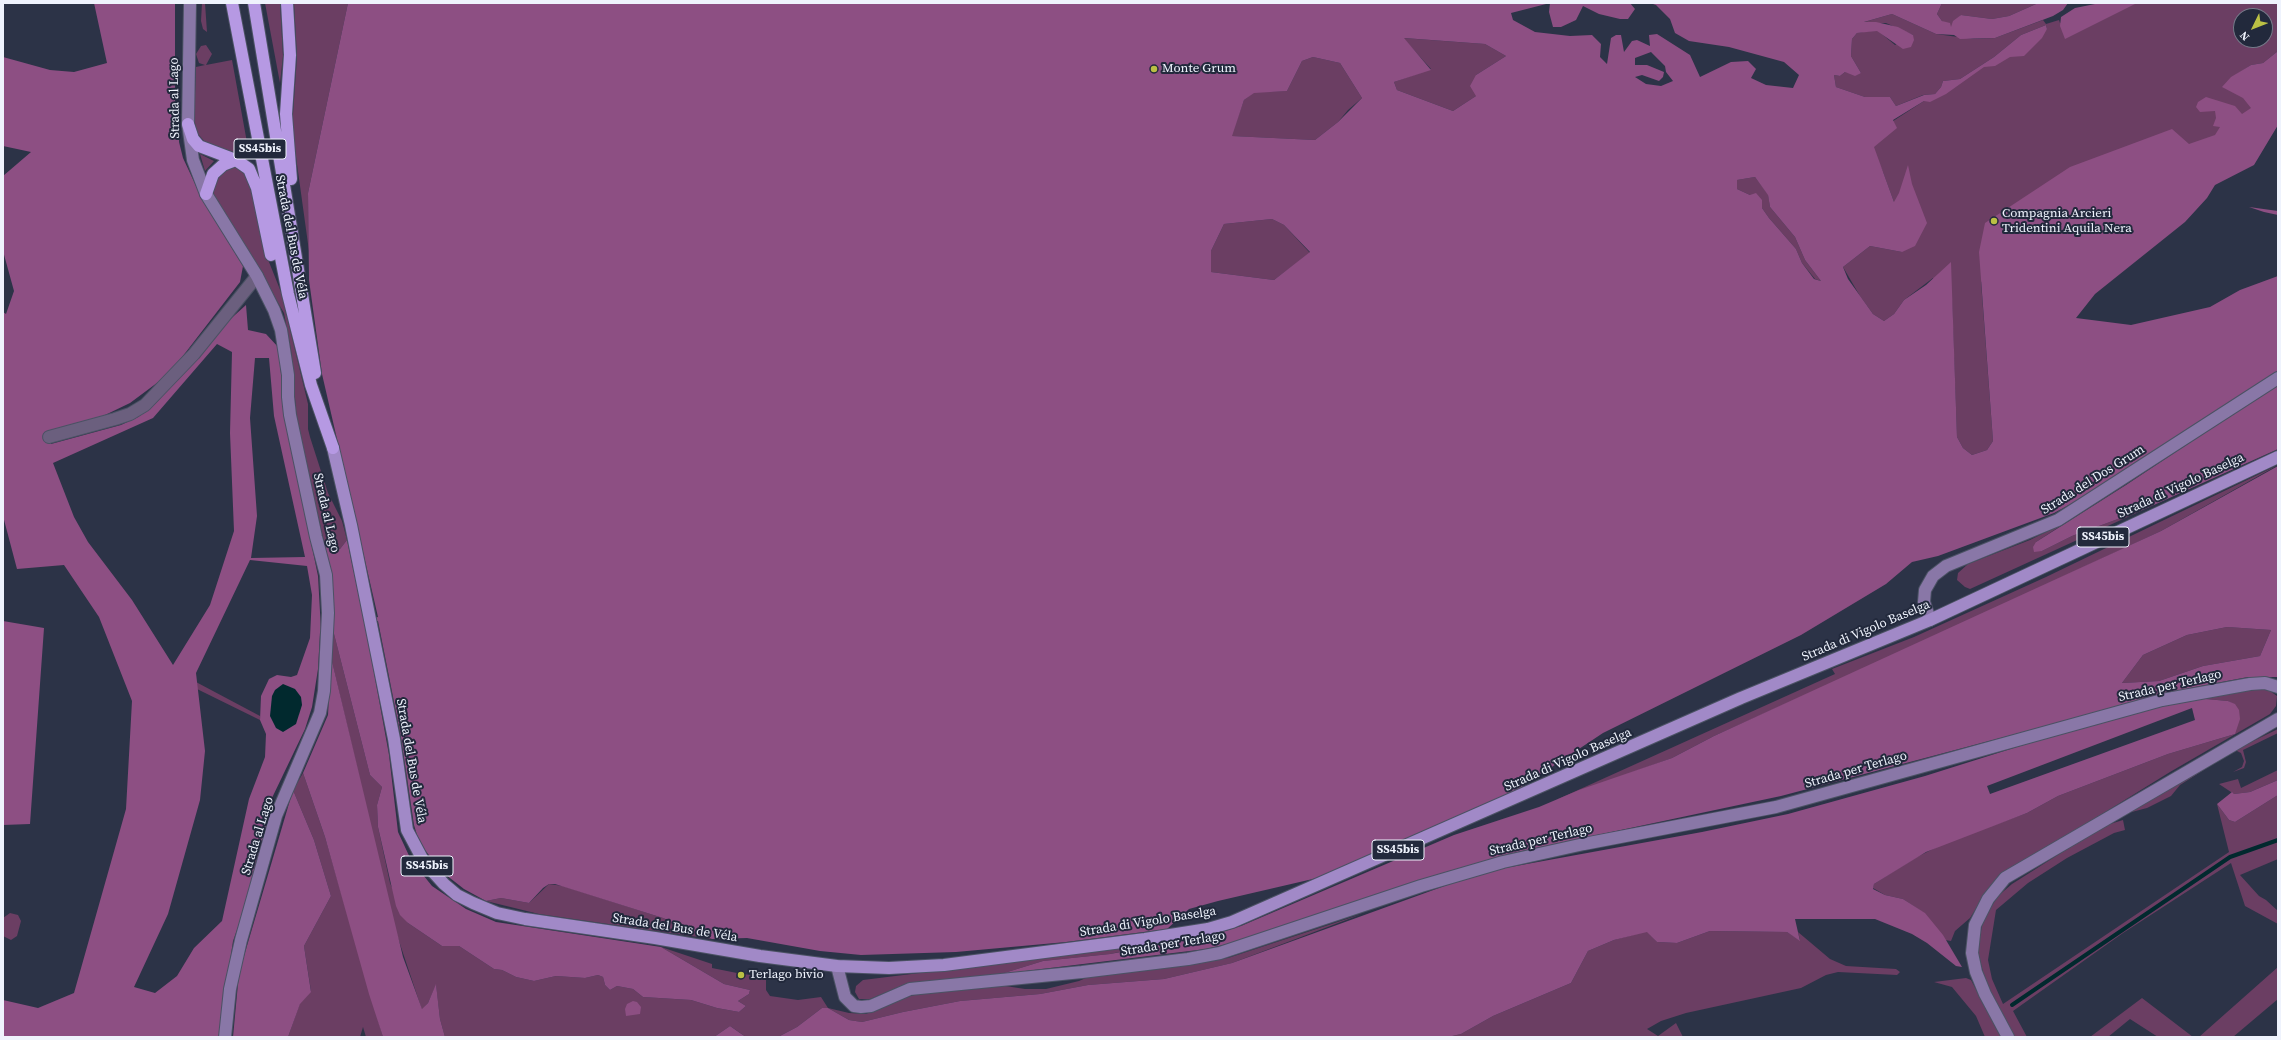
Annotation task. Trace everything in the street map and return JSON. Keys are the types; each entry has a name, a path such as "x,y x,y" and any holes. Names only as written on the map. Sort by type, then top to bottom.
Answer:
{"highway":[{"name":"Strada del Bus de Véla","path":"232,3 288,294 311,385 333,448"},
{"name":"Strada del Bus de Véla","path":"254,3 313,363 333,448"},
{"path":"287,3 290,55 286,128 295,246"},
{"path":"188,124 193,139 199,146 236,160 248,169 253,177 273,260 288,294"},
{"path":"206,194 213,174 223,165 236,160"}],"main road":[{"name":"Strada al Lago","path":"190,3 188,124 193,160 206,194 257,276 274,310 281,330 288,374 290,415 316,537 326,575 327,631 320,713 276,816 238,954 230,989 225,1037"},
{"name":"Strada del Dos Grum","path":"1930,620 1924,602 1925,590 1933,576 1946,566 2058,520 2278,378"},
{"name":"Strada del Bus de Véla","path":"333,448 352,525 392,731 408,830 414,847 433,875 457,895 497,913 760,956 837,966"},
{"name":"Strada di Vigolo Baselga","path":"837,966 889,968 944,965 1145,940 1208,929 1232,922 1741,698 1930,620 2278,457"},
{"name":"Strada per Terlago","path":"837,966 845,996 854,1006 861,1008 871,1006 910,989 1082,972 1188,959 1220,953 1421,886 1503,862 1584,844 1776,807 2162,700 2250,684 2265,683 2278,687"},
{"path":"2008,1037 1984,994 1976,972 1972,953 1975,925 1988,899 2005,878 2278,718"}],"street":[{"path":"49,437 130,414 145,405 194,354 257,276"}],"shaded area":[{"path":"94,3 175,3 175,109 179,111 179,142 183,158 203,201 243,266 240,282 169,374 130,403 103,416 48,431 51,444 121,425 138,417 156,403 226,323 246,305 248,330 266,334 279,348 284,412 318,576 321,630 332,627 324,542 330,549 340,549 347,540 364,620 378,617 322,374 309,280 308,193 348,3 1550,3 1511,13 1513,20 1535,32 1570,36 1592,35 1601,44 1600,57 1607,64 1611,38 1616,35 1621,35 1624,52 1632,41 1637,40 1650,46 1649,35 1657,34 1690,55 1700,77 1731,62 1748,61 1756,69 1751,78 1766,85 1793,88 1799,75 1784,62 1729,47 1689,41 1675,33 1670,19 1656,5 1650,3 1942,3 1937,14 1942,21 1950,23 1951,27 1953,21 1961,15 1992,19 2009,16 2036,4 2068,3 2063,10 2053,16 1995,38 1960,39 1954,35 1936,34 1892,14 1864,22 1876,22 1898,27 1913,35 1914,40 1911,47 1903,49 1877,31 1857,33 1852,39 1851,56 1861,73 1855,76 1845,72 1840,76 1834,75 1836,87 1865,97 1890,97 1896,106 1924,95 1935,94 1941,87 1943,81 1960,79 1994,57 2021,35 2046,25 2047,29 2042,38 2024,56 2010,57 1995,66 1984,67 1946,94 1930,102 1924,101 1893,120 1897,128 1874,147 1894,202 1899,193 1908,165 1912,184 1927,223 1915,246 1902,252 1870,246 1843,267 1848,279 1873,314 1884,321 1894,314 1904,300 1926,285 1951,262 1957,437 1963,448 1972,455 1987,450 1993,441 1979,252 1985,223 2070,167 2172,129 2189,144 2215,135 2220,127 2213,126 2216,118 2215,111 2200,112 2196,107 2198,102 2206,97 2235,106 2242,114 2251,108 2243,98 2222,87 2231,77 2251,65 2263,63 2278,51 2278,125 2254,165 2215,185 2207,198 2185,222 2095,294 2076,318 2131,325 2210,307 2240,290 2278,276 2278,371 2089,494 2054,513 1938,556 1912,562 1886,584 1801,635 1603,733 1514,792 1317,878 1189,909 1167,929 1066,942 956,952 861,955 820,951 747,938 712,939 663,918 555,884 549,884 543,888 529,903 501,898 486,901 464,889 441,871 425,850 417,835 414,825 401,737 378,621 365,623 389,755 398,832 411,860 432,886 466,909 496,922 661,947 724,984 750,990 749,994 738,1001 746,1006 739,1012 717,1008 691,1000 643,997 633,989 617,986 610,990 605,985 603,977 598,975 585,978 556,976 534,981 516,977 502,970 494,969 459,946 442,946 408,923 400,915 396,906 378,827 377,805 382,787 370,775 333,630 320,633 318,669 312,707 305,729 271,800 261,863 233,941 219,1037 3,1037 3,1000 38,1008 74,993 126,809 132,701 99,617 64,565 17,569 3,516 3,312 6,314 14,291 3,251 3,176 31,152 3,146 3,57 50,70 74,72 107,63","holes":["1404,38 1485,44 1506,56 1476,75 1470,86 1476,96 1453,111 1397,90 1394,82 1431,70","1651,52 1665,66 1666,72 1673,81 1661,86 1646,84 1635,77 1642,75 1659,81 1663,77 1664,72 1647,65 1635,65 1635,58","1313,57 1340,63 1362,98 1338,122 1315,140 1232,136 1244,100 1254,93 1287,91 1302,61","1755,177 1768,195 1770,207 1795,237 1805,260 1821,281 1814,279 1802,263 1796,249 1762,208 1762,200 1756,193 1750,195 1737,189 1737,180","1272,219 1284,225 1310,252 1274,280 1211,272 1211,251 1224,224","217,344 232,352 230,433 234,531 210,605 173,665 132,600 88,542 74,517 53,463 153,418","255,358 269,358 274,416 305,557 251,558 257,516 250,418","250,560 307,566 312,595 310,638 297,675 291,677 277,675 269,679 261,696 260,720 266,734 265,757 249,799 222,921 194,948 177,976 155,993 134,987 168,914 200,800 205,751 196,673"]},
{"path":"202,3 205,3 207,32 203,29 201,21"},
{"path":"265,3 280,3 283,56 280,83"},
{"path":"294,3 348,3 308,193 309,251 292,128 297,57"},
{"path":"1550,3 1630,3 1635,9 1628,19 1620,19 1599,14 1583,6 1576,20 1561,27 1553,27 1549,12"},
{"path":"1942,3 2053,3 2036,4 2009,16 1992,19 1961,15 1951,28 1942,21 1937,14"},
{"path":"2100,3 2137,3 2065,39 2060,26 2061,17 2075,8"},
{"name":"Compagnia Arcieri Tridentini Aquila Nera","path":"2122,3 2278,3 2278,51 2263,63 2251,65 2237,74 2265,110 1981,282 1993,441 1987,450 1972,455 1963,448 1957,437 1952,300 1933,278 1904,300 1894,314 1884,321 1873,314 1860,296 1843,267 1870,246 1902,252 1894,202 1883,172 1867,138 1924,101 2047,29 2046,25 2021,35 1994,57 1960,79 1943,81 1941,87 1935,94 1923,95 1896,106 1890,97 1865,97 1836,87 1834,75 1840,76 1845,72 1861,73 1851,56 1852,39 1857,33 1877,30 1895,45 1913,35 1886,23 1861,23 1892,14 1936,34 1973,39 1995,38 2043,20 2046,24 2059,20 2060,23"},
{"path":"1403,38 1485,44 1506,56 1476,75 1476,96 1453,111 1397,90 1394,82 1431,69"},
{"path":"206,45 212,54 206,65 232,60 250,159 206,143 197,133 194,118 196,67 205,65 199,63 196,54 201,46"},
{"path":"1313,57 1340,63 1362,98 1348,110 1338,122 1315,140 1231,136 1244,100 1254,92 1287,91 1302,61"},
{"path":"200,154 214,161 205,171"},
{"path":"236,167 242,170 251,179 267,257 281,292 308,404 308,429 310,437 328,493 342,521 347,540 340,549 330,549 324,542 297,423 291,350 284,313 213,193 211,186 214,178 230,168"},
{"path":"1755,177 1768,194 1770,207 1795,237 1805,260 1821,281 1815,279 1802,263 1796,249 1762,208 1750,195 1737,189 1737,180"},
{"path":"2249,207 2278,211 2278,215 2264,212"},
{"path":"1272,219 1284,225 1310,253 1274,280 1211,272 1211,251 1224,224"},
{"path":"2278,384 2278,449 2145,509 2072,536 2042,551 2034,552 2033,547 2036,542 2126,485"},
{"path":"2278,465 2161,531 1919,644 1714,736 1672,758 1556,800 1835,674 1832,669 1914,637 2046,577"},
{"path":"2278,466 2278,677 2248,677 2190,688 1781,796 1508,854 1425,880 1261,936 1206,949 1001,974 1043,961 1110,954 1213,935 1241,926 1454,835 1539,807 1579,790 1672,758 1714,736 2161,531","holes":["2227,627 2271,630 2260,656 2203,666 2159,681 2122,683 2143,655 2187,635"]},
{"path":"2145,509 1970,589 1965,587 1957,580 1958,573 1968,564 2030,540 2068,521 2036,542 2042,551 2072,536"},
{"path":"3,621 44,628 30,824 3,825"},
{"path":"2227,627 2271,630 2260,656 2203,666 2159,681 2122,683 2143,655 2187,635"},
{"path":"333,630 370,775 382,787 377,805 378,827 390,883 408,923 442,946 459,946 494,969 502,970 516,977 534,981 556,976 585,978 598,975 603,977 605,985 610,990 617,986 633,989 643,997 691,1000 717,1008 739,1012 746,1006 738,1001 749,994 750,990 724,984 661,947 712,964 712,968 737,973 736,978 743,979 744,974 766,978 766,990 770,996 798,1000 821,997 828,1008 822,1008 797,1027 778,1037 746,1037 730,1026 714,1037 445,1037 440,1019 436,985 428,1003 422,1010 394,926 331,657"},
{"path":"331,657 403,957 422,1009 428,1003 436,984 440,1019 445,1037 383,1037 369,994 325,837 303,773 328,715"},
{"path":"196,682 260,716 260,720 197,689"},
{"path":"283,684 295,689 301,697 302,705 296,724 283,732 276,728 270,716 272,696 275,690"},
{"path":"2261,689 2270,691 2277,696 2276,706 2270,714 2170,772 2023,863 1987,891 1970,918 1955,931 1951,941 1945,940 1924,913 1903,899 1885,895 1873,888 1874,884 1888,875 1917,857 1947,842 2027,813 2058,796 2168,754 2235,734 2235,705 2228,701 2195,698"},
{"path":"2195,698 2228,701 2235,704 2239,710 2240,719 2235,734 2168,754 2058,796 2027,813 1926,852 1874,884 1873,889 1885,895 1903,899 1925,913 1943,935 1962,967 1956,966 1927,943 1912,934 1875,919 1795,919 1800,941 1787,932 1710,931 1677,943 1657,942 1647,932 1614,940 1588,951 1571,983 1493,1016 1461,1034 1448,1037 778,1037 797,1027 822,1008 828,1008 849,1020 862,1022 960,1001 1040,994 1088,985 1164,979 1232,963 1461,880 1505,868 1702,832 1788,814 1925,776 2077,728","holes":["2192,708 2195,720 1990,794 1987,786"]},
{"path":"2278,729 2278,733 2243,750 2246,762 2244,768 2233,772 2242,767 2244,761 2241,753 2235,750 2180,785 2171,796 2147,808 2124,814 2206,764"},
{"path":"2278,770 2278,780 2250,792 2234,794 2219,784 2238,779 2241,788"},
{"path":"303,773 325,837 383,1037 366,1037 363,1027 360,1037 288,1037 300,1003 311,991 304,946 331,896 314,840 293,790"},
{"path":"2278,780 2278,795 2235,822 2229,820 2217,804 2232,792 2234,794 2250,792"},
{"path":"293,790 314,840 331,896 304,946 311,992 300,1004 288,1037 233,1037 239,973"},
{"path":"2278,795 2278,859 2240,875 2259,896 2278,911 2278,924 2245,906 2231,863 2123,933 2013,1011 2027,1037 2014,1037 1987,988 1979,956 1979,941 1982,926 1986,915 1998,896 2012,884 2075,844 2110,824 2123,820 2125,830 2114,833 2067,858 2028,883 1996,910 1988,960 1992,979 2003,1004 2229,852 2217,804 2229,820 2235,822"},
{"path":"549,884 563,886 663,918 712,939 539,914 486,901 501,898 529,903"},
{"path":"10,913 18,915 21,921 17,936 11,940 3,936 3,918"},
{"path":"1362,914 1232,963 1164,979 1088,985 1040,994 960,1001 862,1022 849,1020 828,1008 849,1013 866,1014 910,996 934,991 999,985 1025,989 1046,989 1079,981 1090,976 1228,958"},
{"path":"1647,931 1657,942 1677,943 1710,931 1787,932 1800,940 1798,932 1830,959 1846,966 1896,969 1900,972 1897,975 1838,972 1826,975 1801,988 1686,1013 1661,1021 1647,1029 1658,1036 1676,1023 1683,1037 1448,1037 1461,1034 1493,1016 1571,983 1588,951 1614,940"},
{"path":"1162,943 1110,954 1043,961 1001,974 906,984 870,999 859,999 855,992 856,986 863,980"},
{"path":"2278,967 2278,999 2233,1037 2199,1037"},
{"path":"1966,978 1971,980 2001,1037 1985,1037 1976,1016 1952,987 1934,982"},
{"path":"2142,998 2193,1037 2158,1037 2130,1019 2108,1037 2090,1037"},
{"path":"633,1001 637,1002 641,1007 640,1014 626,1016 625,1009 627,1004"},
{"path":"730,1026 746,1037 714,1037"}],"waterway":[{"path":"2012,1005 2230,857 2278,840"}],"place":[{"name":"Monte Grum","path":"1154,69"},
{"name":"Compagnia Arcieri Tridentini Aquila Nera","path":"1994,221"},
{"name":"Terlago bivio","path":"741,975"}]}
